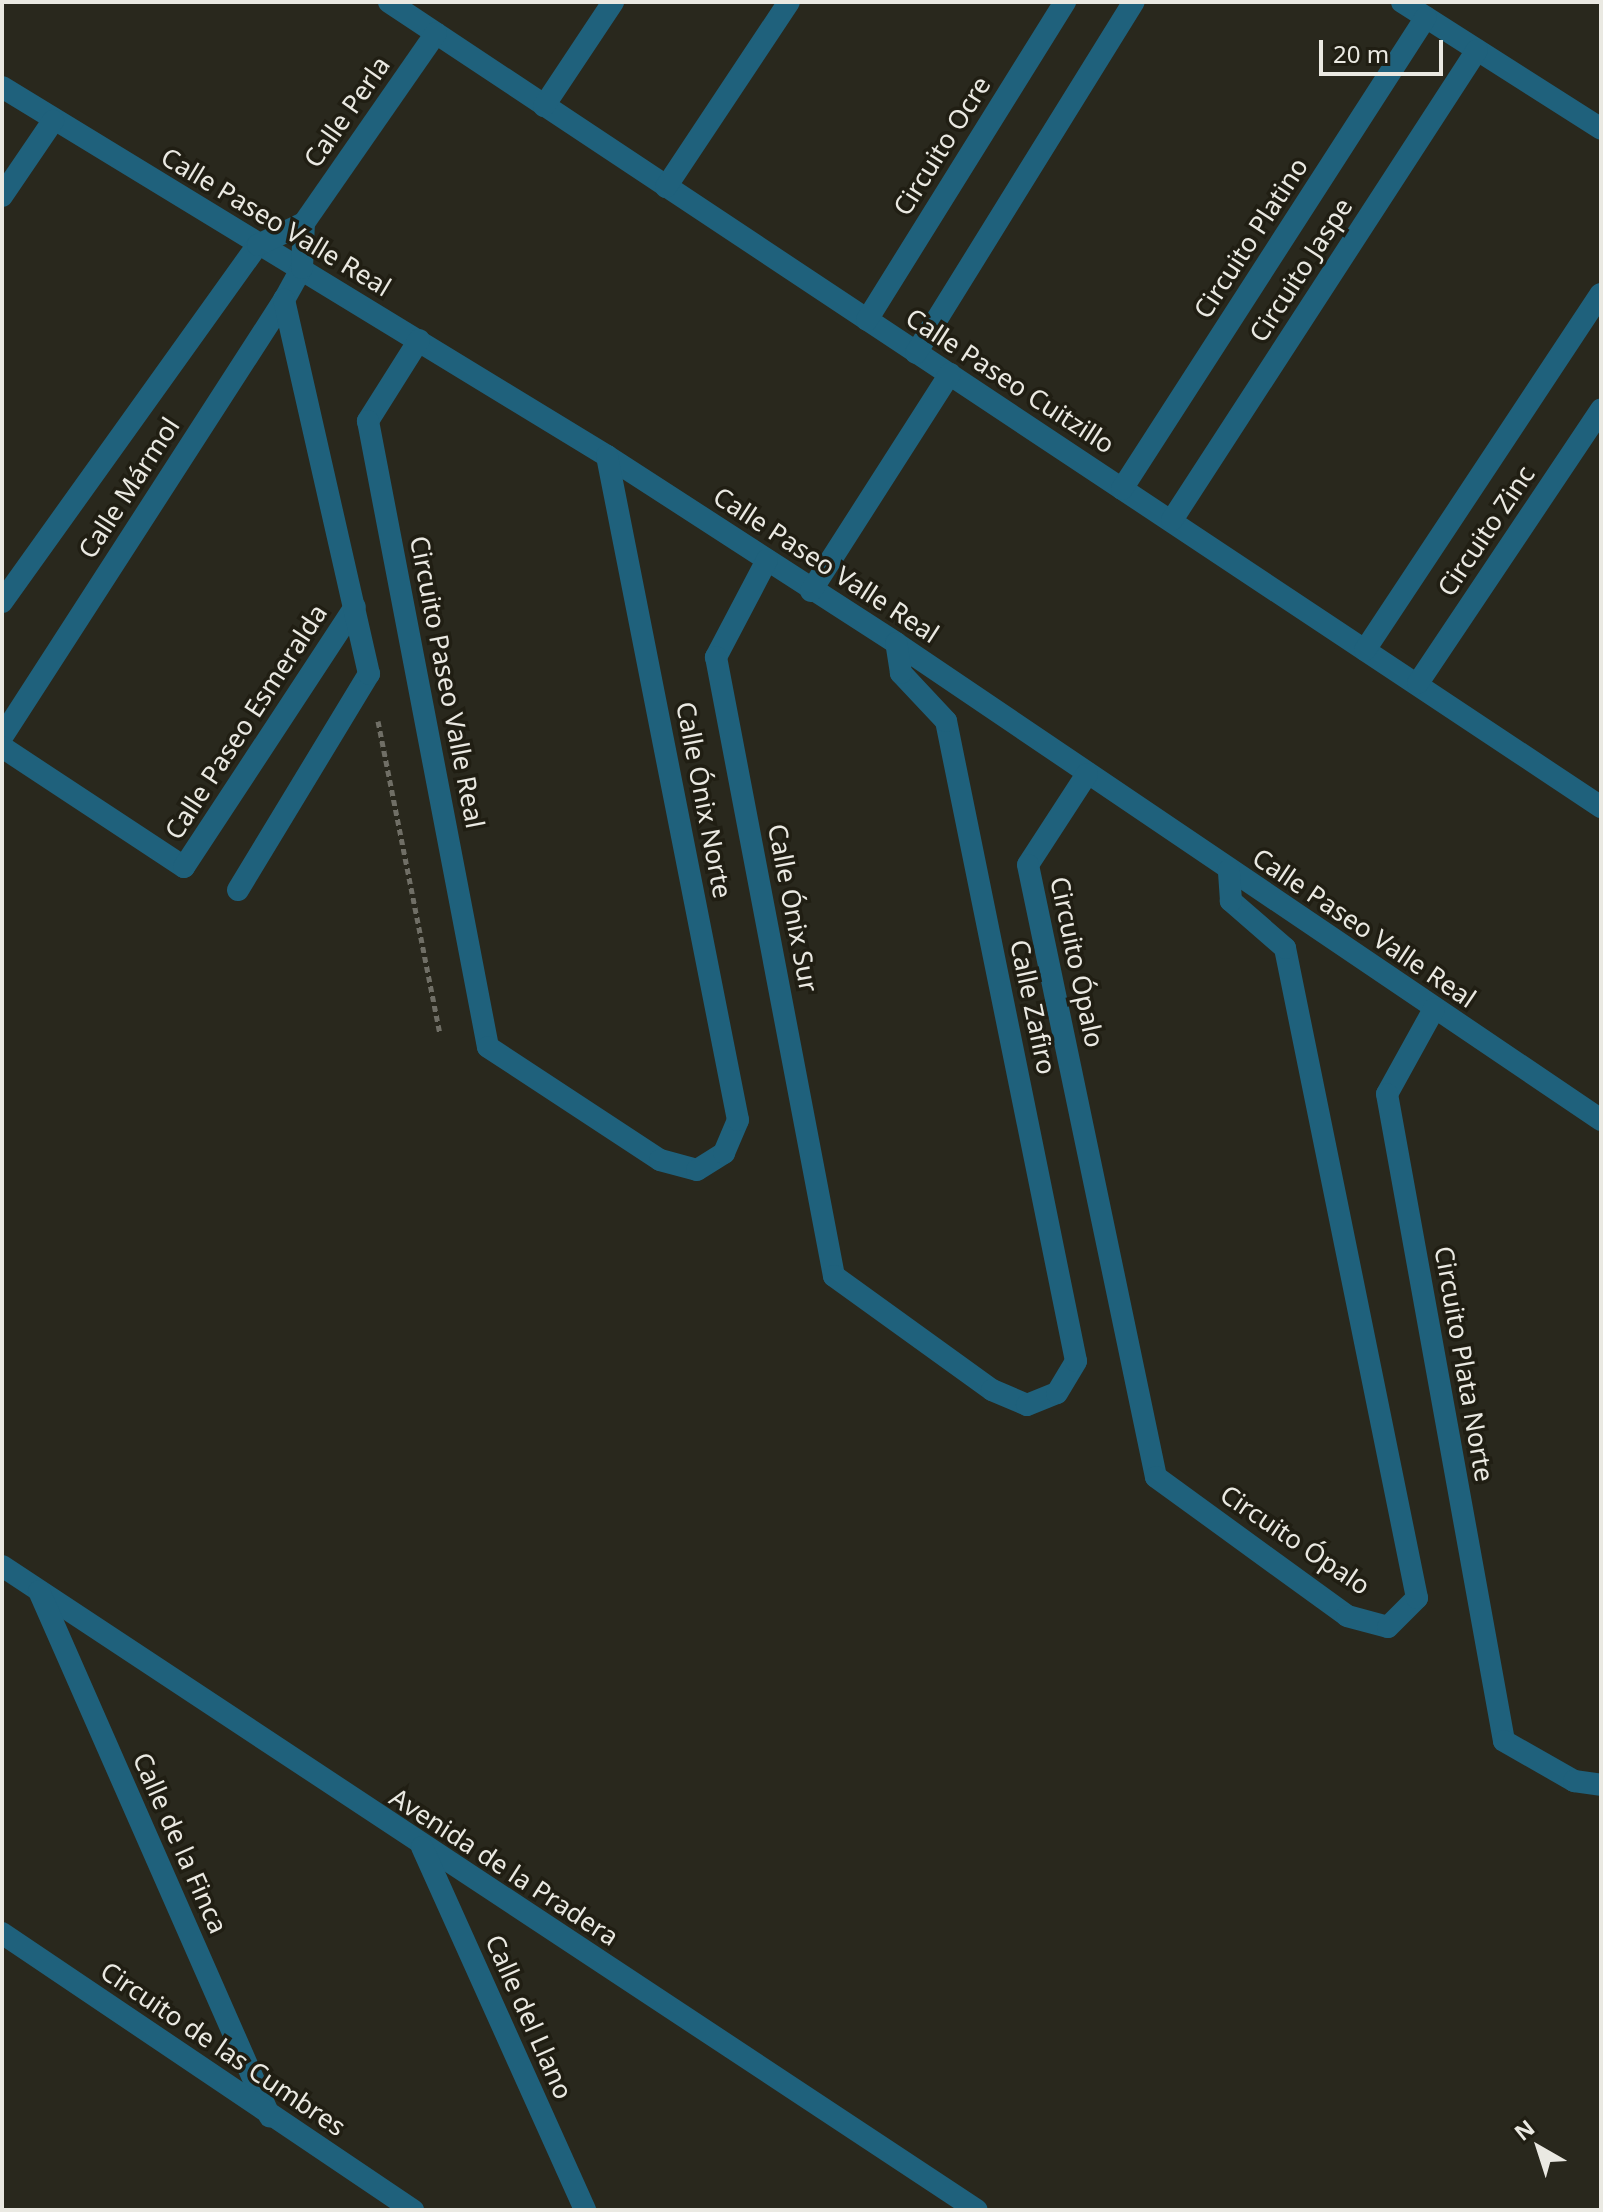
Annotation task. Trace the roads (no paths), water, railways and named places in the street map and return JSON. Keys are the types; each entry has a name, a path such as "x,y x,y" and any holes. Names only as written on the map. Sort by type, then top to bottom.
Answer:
{"street":[{"name":"Calle Paseo Cuitzillo","path":"389,2 1601,807"},
{"path":"544,106 613,2"},
{"path":"666,187 789,2"},
{"name":"Circuito Ocre","path":"867,320 1065,2"},
{"path":"916,353 1134,2"},
{"path":"1402,2 1601,129"},
{"name":"Circuito Platino","path":"1122,489 1426,17"},
{"name":"Calle Perla","path":"258,245 304,223 436,33"},
{"name":"Circuito Jaspe","path":"1172,520 1477,50"},
{"name":"Calle Paseo Valle Real","path":"2,87 53,121 258,245 302,268 607,456 811,591 896,643 1601,1120"},
{"path":"2,196 53,121"},
{"path":"302,268 304,223"},
{"name":"Calle Mármol","path":"2,602 258,245"},
{"name":"Calle Mármol","path":"2,737 302,268"},
{"path":"1365,650 1601,294"},
{"path":"238,890 369,674 284,300"},
{"name":"Circuito Paseo Valle Real","path":"419,340 368,421 488,1047 660,1160 697,1170 724,1153"},
{"path":"811,591 950,374"},
{"name":"Circuito Zinc","path":"1418,683 1601,410"},
{"name":"Calle Ónix Norte","path":"607,456 738,1120 724,1153"},
{"name":"Calle Ónix Sur","path":"767,560 716,657 834,1276 992,1390 1027,1405 1057,1393"},
{"name":"Calle Paseo Esmeralda","path":"2,747 184,867 355,607"},
{"name":"Calle Zafiro","path":"896,643 901,673 946,721 1076,1361 1057,1393"},
{"name":"Circuito Ópalo","path":"1087,774 1028,865 1156,1477 1347,1616 1388,1627 1417,1598 1285,948 1231,901 1229,870"},
{"name":"Circuito Plata Norte","path":"1434,1009 1387,1094 1504,1741 1574,1781 1601,1785"},
{"name":"Avenida de la Pradera","path":"2,1566 421,1846 977,2210"},
{"name":"Calle de la Finca","path":"38,1590 270,2117"},
{"name":"Calle del Llano","path":"421,1846 585,2210"},
{"name":"Circuito de las Cumbres","path":"2,1933 270,2117 413,2210"}]}
